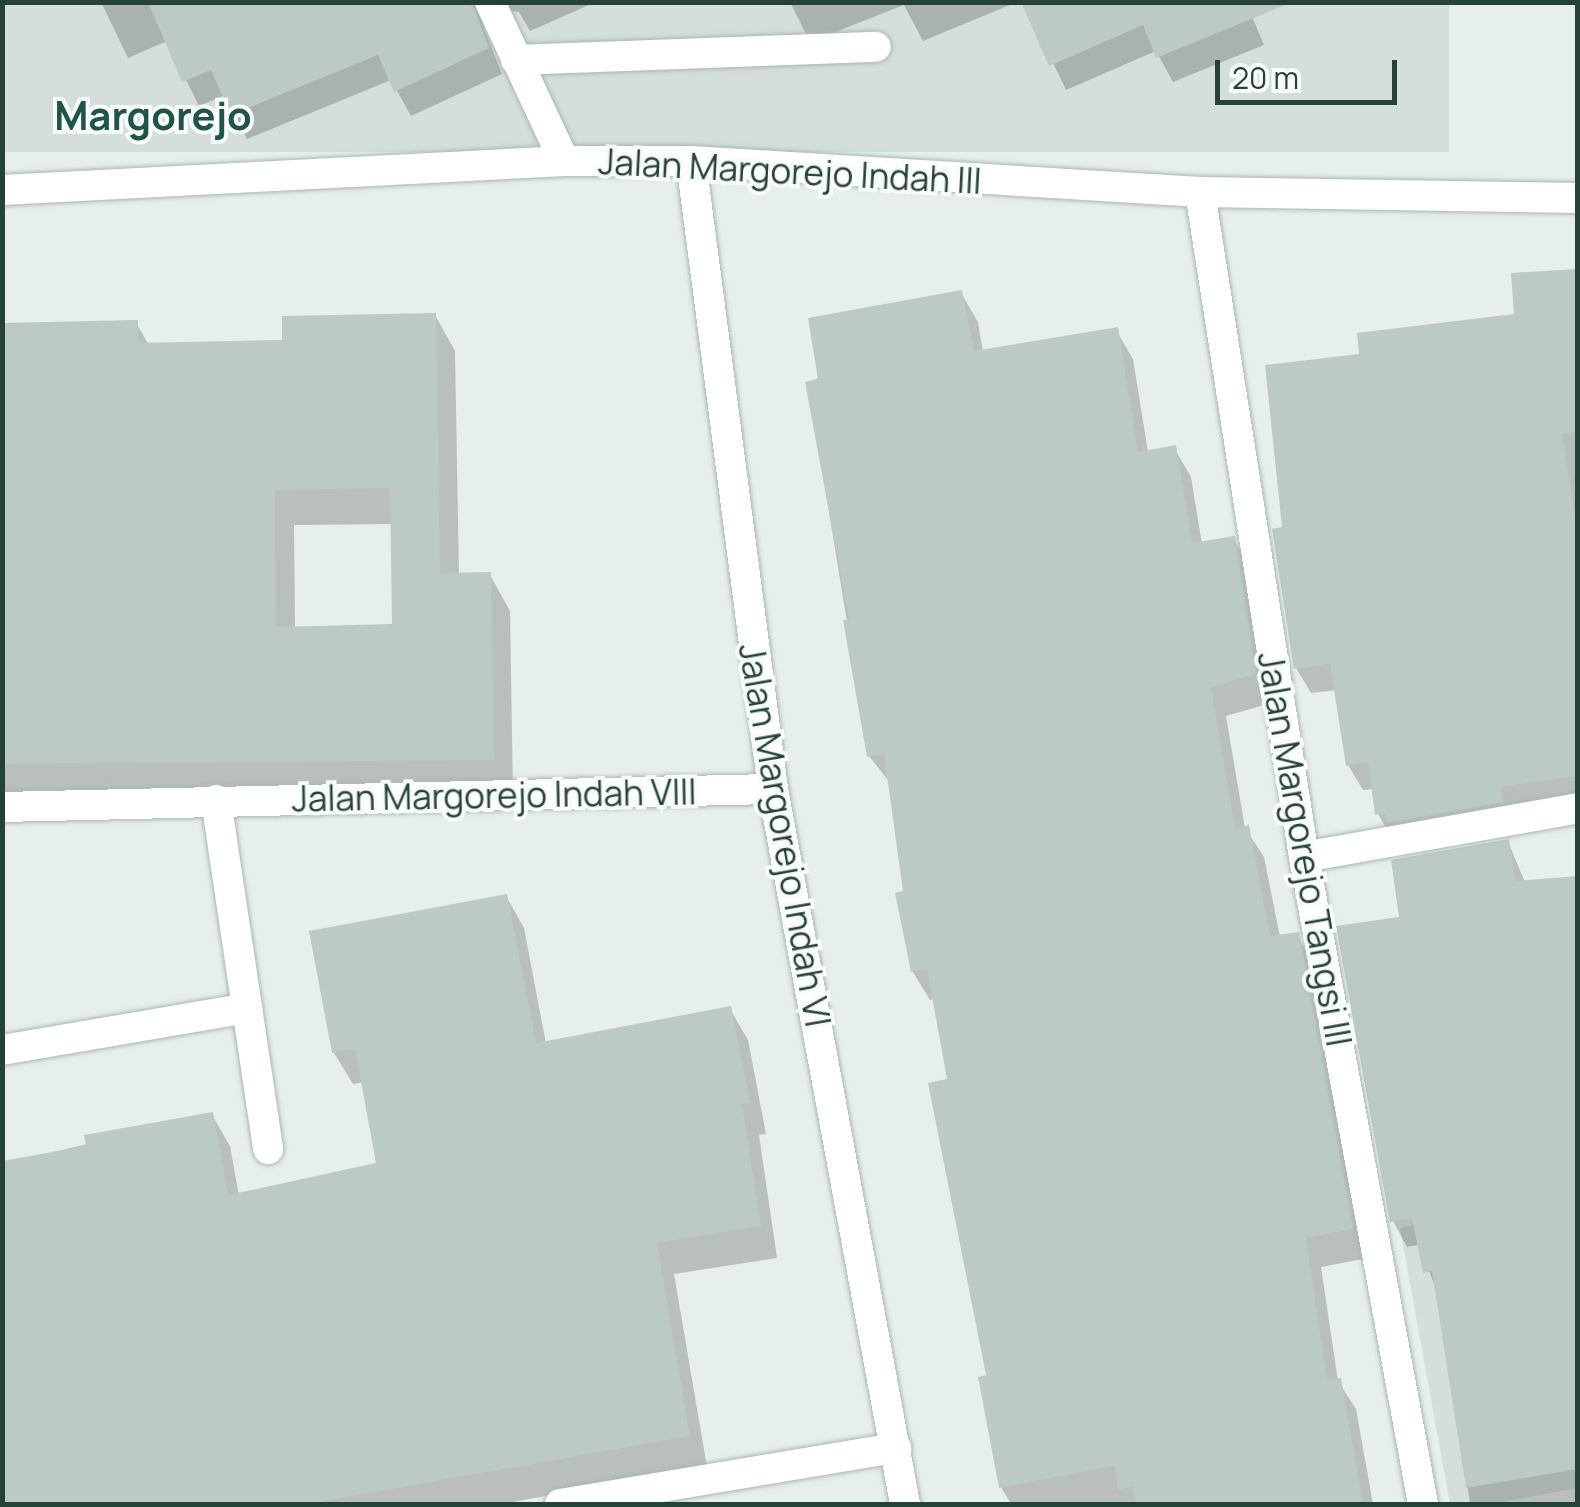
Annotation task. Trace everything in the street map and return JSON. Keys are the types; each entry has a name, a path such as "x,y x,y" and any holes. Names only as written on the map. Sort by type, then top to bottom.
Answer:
{"street":[{"path":"490,2 564,161"},
{"path":"516,60 876,46"},
{"name":"Jalan Margorejo Indah III","path":"2,190 564,161 691,161 1200,192 1578,198"},
{"name":"Jalan Margorejo Indah VI","path":"691,161 773,789 905,1504"},
{"name":"Jalan Margorejo Tangsi III","path":"1200,192 1304,858 1423,1504"},
{"name":"Jalan Margorejo Indah VIII","path":"2,807 773,789"},
{"path":"216,800 268,1148"},
{"path":"1304,858 1578,808"},
{"path":"2,1050 247,1008"},
{"path":"560,1504 896,1448"}],"shaded area":[{"path":"2,3 1449,3 1449,152 2,152"},
{"path":"1577,1191 1577,1488 1491,1504 1450,1504 1400,1228"}],"building":[{"path":"148,2 472,2 489,48 394,92 378,55 231,115 211,70 182,82"},
{"path":"1021,2 1288,4 1156,58 1143,25 1049,66"},
{"path":"1578,269 1578,432 1562,434 1578,534 1578,776 1501,787 1503,802 1386,823 1385,814 1375,815 1368,762 1346,766 1330,664 1294,669 1272,529 1282,527 1265,365 1359,354 1357,333 1514,314 1511,273"},
{"path":"962,290 974,351 1118,327 1138,452 1176,445 1192,543 1235,536 1256,674 1211,687 1235,828 1249,825 1270,936 1299,932 1353,1229 1306,1238 1327,1380 1341,1378 1363,1504 1136,1504 1133,1487 1118,1490 1115,1466 999,1488 978,1377 986,1375 928,1083 947,1079 927,969 911,972 895,893 903,891 884,754 867,757 843,620 849,619 805,382 818,379 808,318"},
{"path":"436,313 440,573 491,572 494,760 2,764 2,323 138,320 138,343 282,340 282,316","holes":["390,488 392,624 276,627 275,490"]},
{"path":"1509,839 1515,881 1578,876 1578,1469 1466,1488 1432,1271 1423,1273 1412,1218 1390,1222 1336,926 1399,917 1391,860"},
{"path":"507,894 536,1043 731,1006 750,1102 742,1104 761,1226 657,1243 690,1436 308,1504 2,1504 2,1161 86,1146 84,1135 213,1112 228,1195 376,1163 355,1049 332,1053 309,931"}],"district":[{"name":"Margorejo","path":"153,115"}]}
